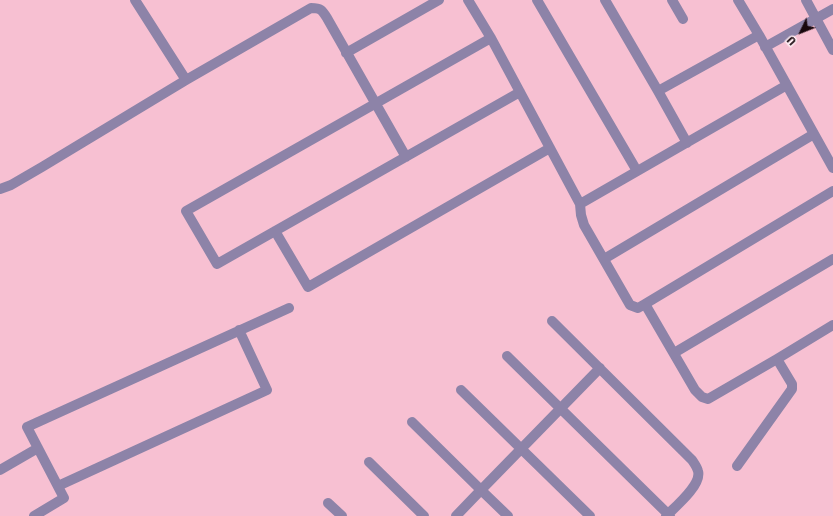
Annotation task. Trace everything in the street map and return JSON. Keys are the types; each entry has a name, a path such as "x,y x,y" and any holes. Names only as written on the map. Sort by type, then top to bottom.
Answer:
{"street":[{"path":"135,0 186,80"},
{"path":"346,53 439,0"},
{"path":"468,0 491,38 580,204 584,225 630,305 638,308 833,191"},
{"path":"537,0 637,171"},
{"path":"605,0 687,142"},
{"path":"672,0 683,19"},
{"path":"738,0 766,47 833,168"},
{"path":"806,0 833,50"},
{"path":"0,189 11,185 42,167 186,80 311,8 322,10 406,157"},
{"path":"766,47 833,9"},
{"path":"658,91 759,35"},
{"path":"491,38 186,211 217,264 520,92"},
{"path":"580,204 787,85"},
{"path":"604,259 814,134"},
{"path":"275,231 308,287 550,148"},
{"path":"674,353 833,260"},
{"path":"645,304 695,390 702,397 708,399 833,325"},
{"path":"34,516 64,498 27,427 289,308"},
{"path":"507,356 668,515 690,492 698,479 698,472 692,460 552,321"},
{"path":"58,486 267,390 239,330"},
{"path":"737,466 792,389 792,384 777,359"},
{"path":"456,516 600,368"},
{"path":"461,390 590,516"},
{"path":"412,422 508,516"},
{"path":"0,470 38,448"},
{"path":"369,462 424,516"},
{"path":"328,503 342,516"}]}
